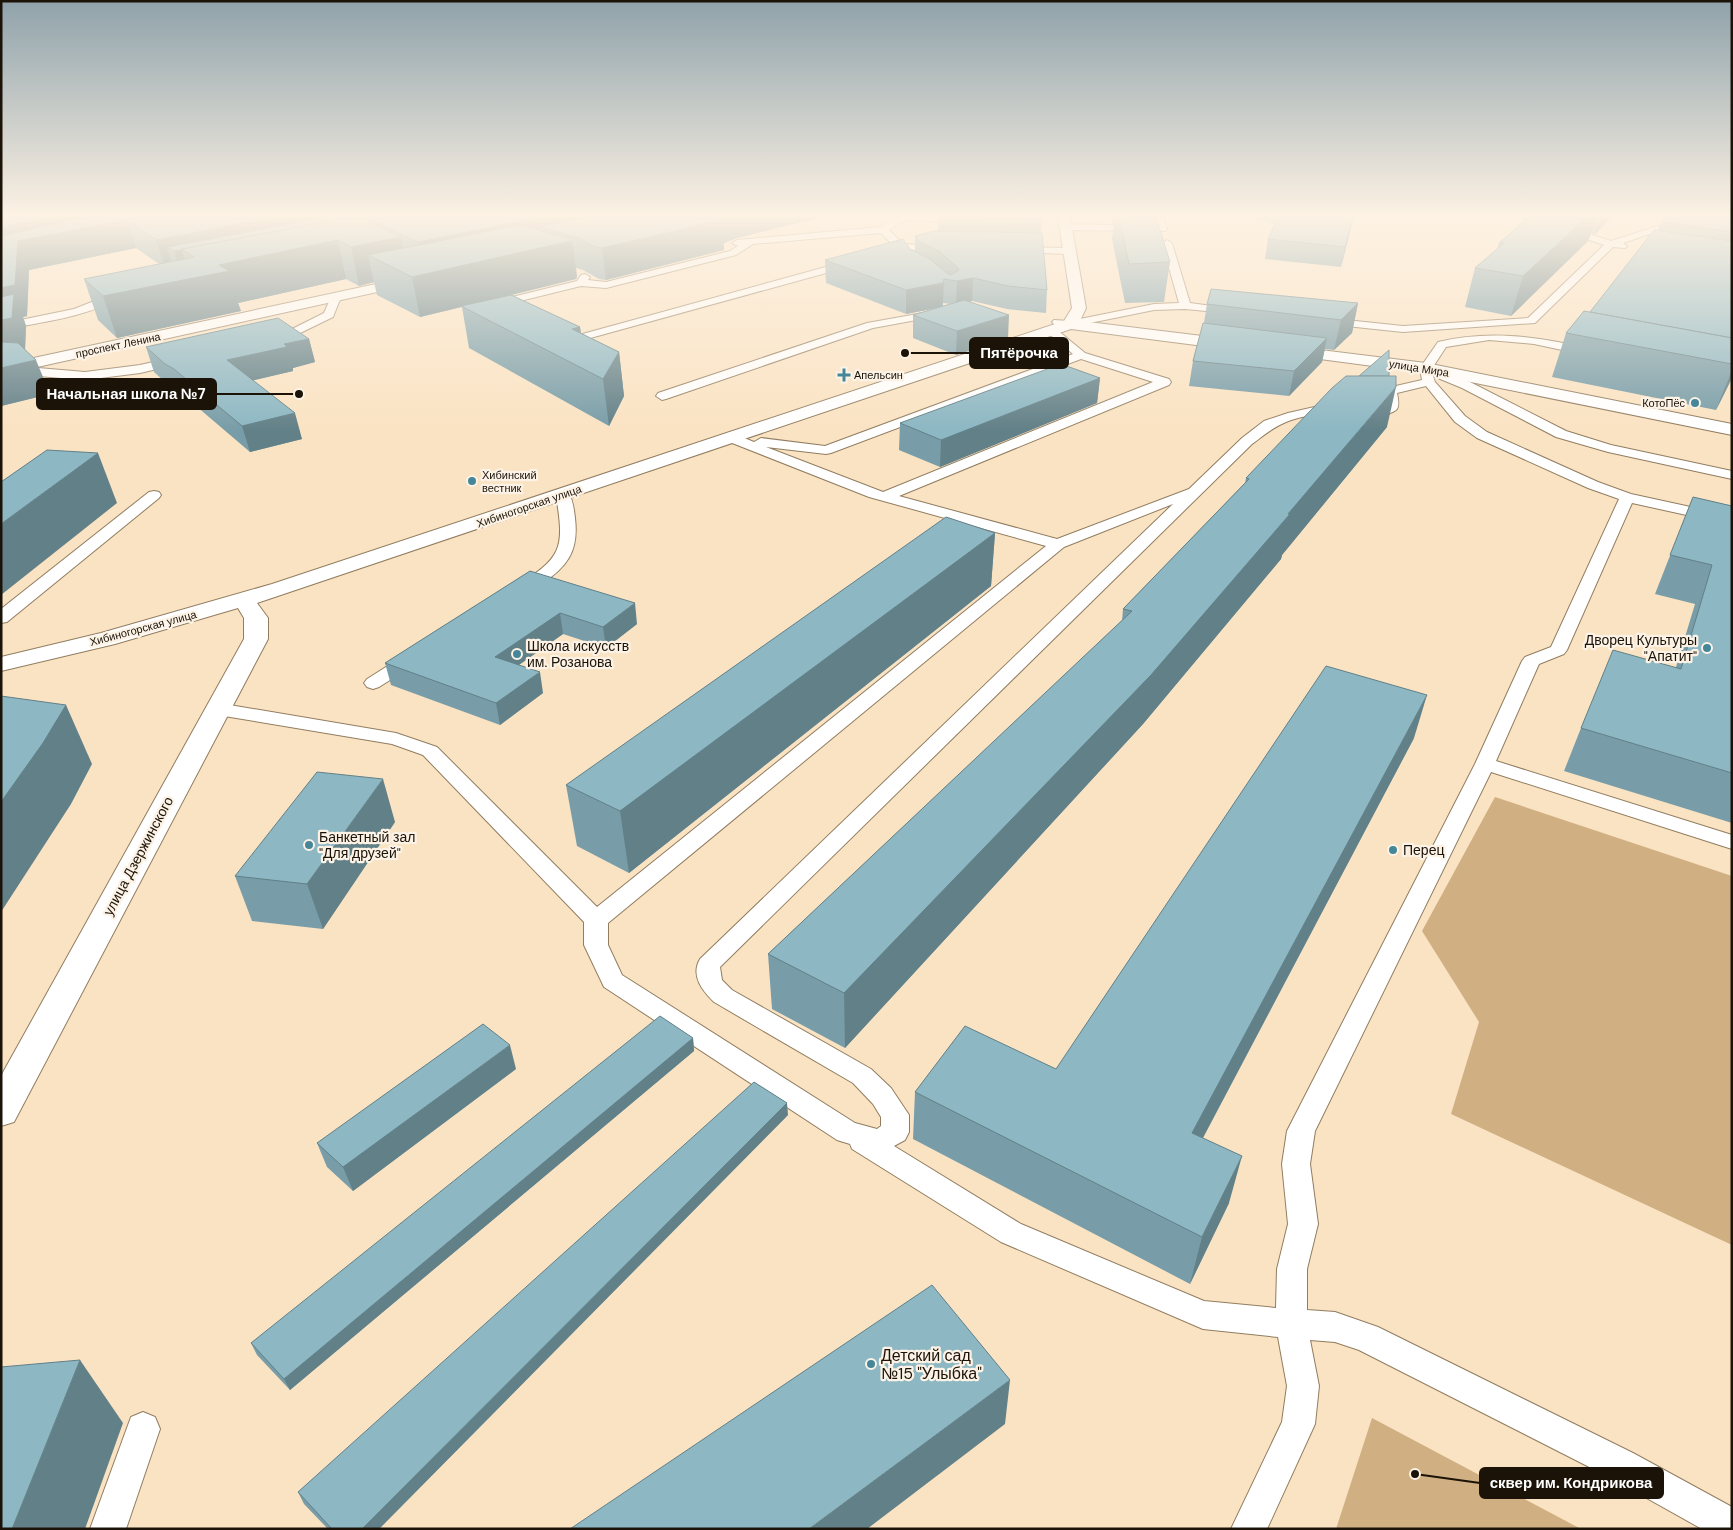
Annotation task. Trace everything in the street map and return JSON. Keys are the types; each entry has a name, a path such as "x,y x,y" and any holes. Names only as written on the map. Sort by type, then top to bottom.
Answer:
{"street":[{"name":"проспект Ленина","path":"4,369 374,288"},
{"path":"1056,325 1078,308 1075,288"},
{"path":"1056,325 1250,346"},
{"name":"Хибиногорская улица","path":"1,664 107,639 244,600 732,438 1056,325"},
{"name":"улица Мира","path":"1269,349 1428,375 1732,430"},
{"name":"улица Дзержинского","path":"1,1111 256,639 256,618 244,600"}],"lane":[{"path":"1,327 104,303 116,296 123,288"},
{"path":"490,305 552,288"},
{"path":"561,343 757,288"},
{"path":"1180,288 1185,306"},
{"path":"1314,320 1403,329 1531,321 1565,288"},
{"path":"260,342 288,336 329,315 336,297"},
{"path":"884,497 1165,382 1081,355 1056,325 1154,307 1185,306 1244,313"},
{"path":"662,396 871,325 954,310"},
{"path":"1428,375 1442,344 1489,337 1534,341 1600,354"},
{"path":"732,438 826,450 1081,355"},
{"path":"4,369 85,376 140,369 186,358"},
{"path":"1428,375 1442,399 1460,419 1482,435 1541,463 1627,497 1732,521"},
{"path":"847,1132 879,1141 895,1132 895,1115 882,1096 862,1076 723,996 710,983 708,965 1247,441 1268,425 1280,420 1324,409 1382,410 1392,407 1391,391 1428,375 1466,386 1561,434 1608,448 1732,474"},
{"path":"732,438 884,497 1058,544"},
{"path":"596,920 1058,544 1198,489"},
{"path":"1,618 154,494"},
{"path":"508,598 561,562 568,545 570,528 563,495"},
{"path":"1249,1529 1298,1424 1303,1386 1291,1324 1292,1269 1303,1224 1296,1164 1301,1131 1485,764 1531,662 1558,650 1627,497"},
{"path":"373,683 424,651"},
{"path":"218,709 396,739 430,751 596,920 596,945 613,980 847,1132 1010,1233 1203,1315 1335,1327 1367,1338 1621,1464 1732,1526"},
{"path":"1485,764 1732,842"},
{"path":"108,1529 143,1429"}],"shaded area":[{"path":"1495,797 1732,876 1732,1245 1451,1114 1479,1022 1422,931"},
{"path":"1372,1418 1581,1529 1336,1529"}],"building":[{"path":"95,288 141,288 103,296"},
{"path":"1608,288 1732,288 1732,338 1590,312"},
{"path":"1211,289 1358,303 1341,320 1207,304"},
{"path":"14,294 12,318 1,320 1,297"},
{"path":"511,295 580,327 572,329 619,352 603,379 461,306"},
{"path":"964,300 1009,315 957,331 913,315"},
{"path":"1584,311 1732,338 1732,364 1566,333"},
{"path":"278,318 309,339 284,344 287,347 227,360 295,413 242,426 146,347"},
{"path":"1203,323 1327,338 1294,371 1193,361"},
{"path":"1,342 18,343 36,360 1,368"},
{"path":"1389,350 1389,376 1359,376"},
{"path":"1061,364 1100,378 941,440 900,423"},
{"path":"1346,376 1396,376 1396,387 1288,514 1290,514 1151,675 844,993 768,954 1132,611 1123,609 1249,479 1246,478 1332,388"},
{"path":"47,450 98,453 1,524 1,482"},
{"path":"1693,497 1732,506 1732,773 1581,728 1613,650 1681,669 1712,565 1670,555"},
{"path":"946,517 995,533 620,811 566,785"},
{"path":"530,571 635,603 603,627 560,613 495,657 540,672 496,703 385,663"},
{"path":"1326,666 1427,695 1192,1133 1242,1156 1202,1237 915,1092 965,1026 1056,1069"},
{"path":"1,696 66,705 43,743 1,802"},
{"path":"317,772 383,779 307,884 235,876"},
{"path":"660,1016 693,1038 284,1379 251,1343"},
{"path":"483,1024 510,1045 343,1167 317,1143"},
{"path":"754,1082 787,1103 362,1529 332,1529 298,1492"},
{"path":"932,1285 1010,1380 809,1529 570,1529"},
{"path":"80,1360 12,1529 1,1529 1,1367"}],"place":[{"name":"Пятёрочка","path":"905,353"},
{"name":"Апельсин","path":"844,375"},
{"name":"Начальная школа №7","path":"299,394"},
{"name":"КотоПёс","path":"1695,403"},
{"name":"Хибинский вестник","path":"472,481"},
{"name":"Дворец Культуры \"Апатит\"","path":"1707,648"},
{"name":"Школа искусств им. Розанова","path":"517,654"},
{"name":"Банкетный зал \"Для друзей\"","path":"309,845"},
{"name":"Перец","path":"1393,850"},
{"name":"Детский сад №15 \"Улыбка\"","path":"871,1364"},
{"name":"сквер им. Кондрикова","path":"1415,1474"}]}
